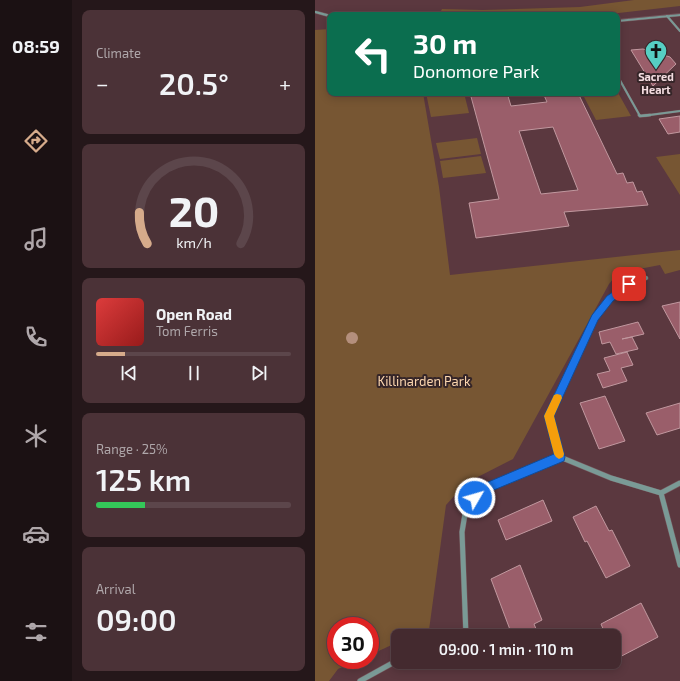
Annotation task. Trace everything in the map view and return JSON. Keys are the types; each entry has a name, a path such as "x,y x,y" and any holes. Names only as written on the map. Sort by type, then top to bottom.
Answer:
{"street":[{"path":"315,12 327,15"},
{"path":"620,21 680,15"},
{"path":"560,457 549,416 595,318 610,299 629,284 646,278"},
{"path":"466,629 462,532 466,508 485,489 560,457 611,478 661,493 680,483"},
{"path":"661,493 680,565"},
{"path":"360,681 391,664"}],"lane":[{"path":"667,16 680,31"},
{"path":"620,80 640,116 680,111"}],"green space":[{"path":"634,0 680,0 680,6 620,13 440,12 442,9 483,10 580,7"},
{"name":"Killinarden Park","path":"327,29 327,96 424,96 439,187 450,275 680,250 680,270 665,274 660,265 618,273 609,284 513,459 466,483 446,505 429,629 391,629 391,645 379,651 379,617 327,617 327,669 338,669 329,681 315,681 315,30"},
{"path":"427,96 465,96 469,113 431,117"},
{"path":"584,96 620,96 631,116 596,120"},
{"path":"477,138 481,154 440,159 436,143"},
{"path":"680,154 680,195 656,157"},
{"path":"481,156 486,173 443,178 440,161"}],"building":[{"name":"Sacred Heart","path":"643,49 670,57 676,64 653,86 631,50"},
{"path":"471,96 508,96 511,106 547,102 544,96 579,96 617,174 623,173 627,183 633,182 637,192 642,191 648,205 564,212 569,226 476,238 469,203 499,199","holes":["553,127 578,190 541,194 519,131"]},
{"path":"680,116 680,132 668,134 659,119"},
{"path":"680,302 680,339 662,306"},
{"path":"638,322 644,334 622,339 632,337 638,349 616,354 610,342 602,344 599,332"},
{"path":"627,352 633,365 621,368 627,381 603,388 597,374 610,371 604,358"},
{"path":"605,396 625,441 599,449 580,403"},
{"path":"680,403 680,428 657,435 646,413"},
{"path":"543,500 552,521 506,540 498,520"},
{"path":"596,506 609,531 612,530 630,566 606,578 587,541 585,542 573,517"},
{"path":"520,565 542,620 534,624 536,629 510,629 491,579"},
{"path":"641,603 658,637 621,656 621,629 603,629 601,624"}],"slow traffic":[{"path":"557,398 549,416 559,454"}],"place":[{"name":"Sacred Heart","path":"656,70"}],"route":[{"path":"475,498 485,489 560,457 549,416 595,318 610,299 629,284"}]}
